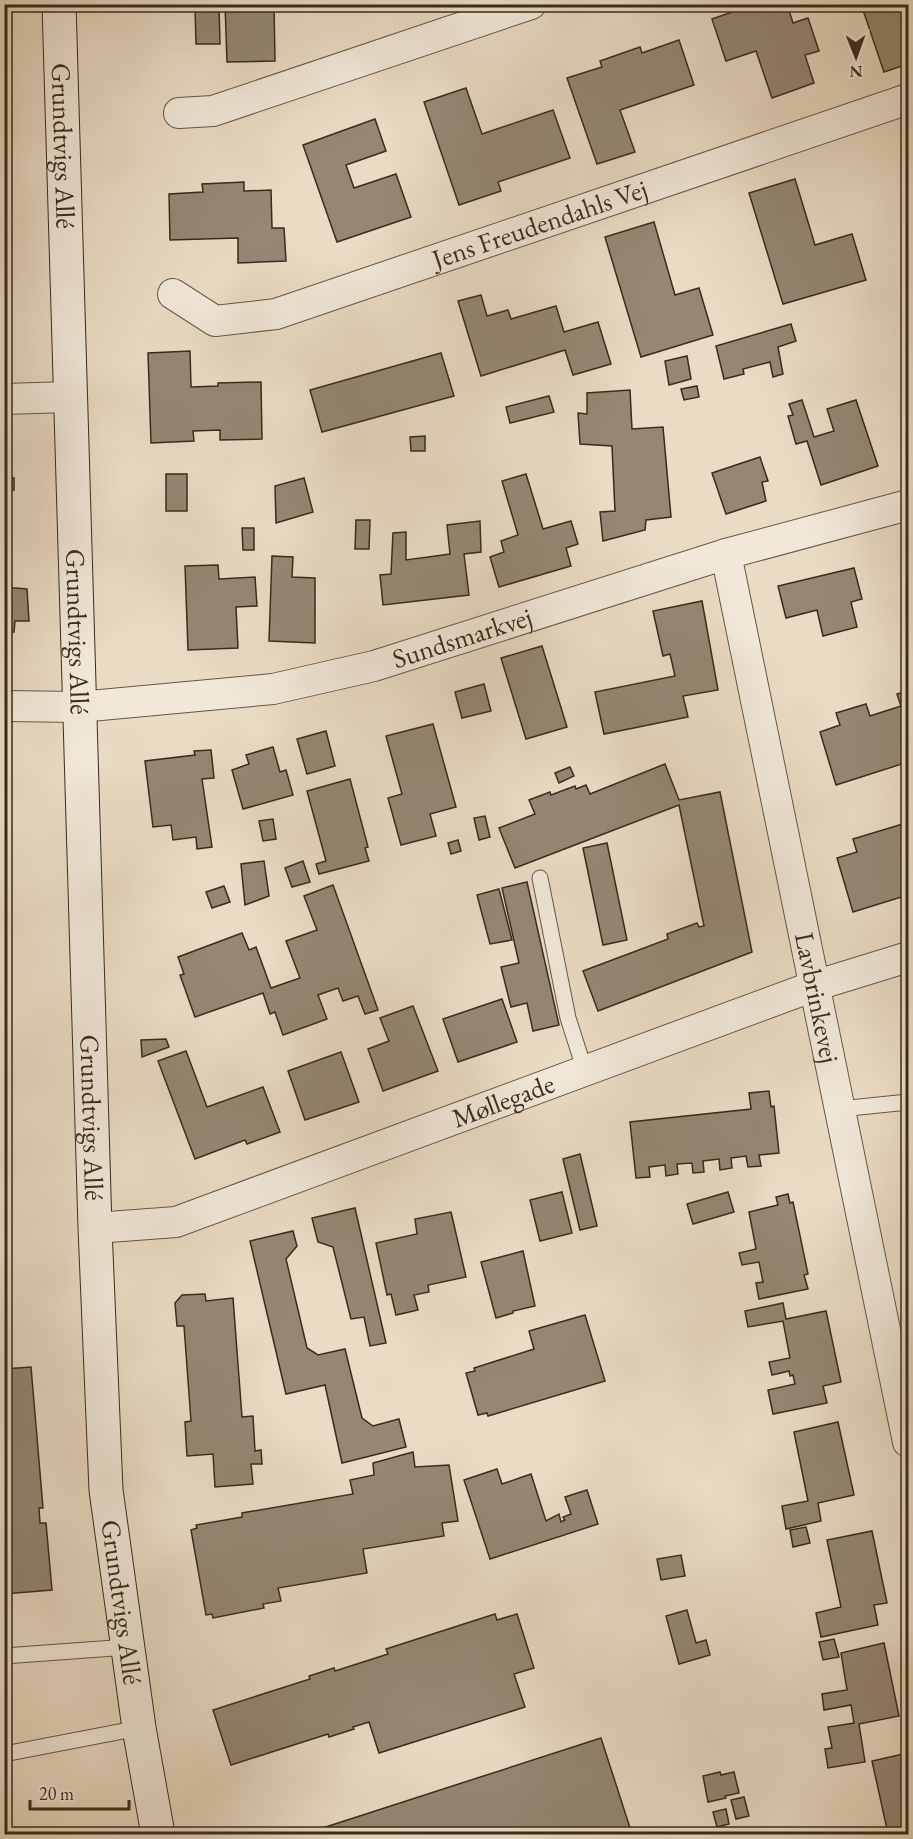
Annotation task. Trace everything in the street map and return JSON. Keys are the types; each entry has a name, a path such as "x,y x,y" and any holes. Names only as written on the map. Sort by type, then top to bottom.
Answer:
{"street":[{"name":"Grundtvigs Allé","path":"60,4 95,1228 106,1490 139,1728 158,1834"},
{"path":"179,113 213,111 531,4"},
{"name":"Jens Freudendahls Vej","path":"173,294 215,321 276,314 909,99"},
{"path":"4,399 70,397"},
{"name":"Sundsmarkvej","path":"4,706 79,707 273,688 374,666 726,554 909,505"},
{"name":"Lavbrinkevej","path":"726,554 909,1442"},
{"name":"Møllegade","path":"95,1228 177,1222 814,986 909,957"}],"lane":[{"path":"540,878 568,1018 585,1071"},
{"path":"840,1109 909,1102"},
{"path":"4,1656 128,1647"},
{"path":"4,1754 139,1728"}],"building":[{"path":"225,4 274,4 275,61 227,62"},
{"path":"755,4 787,4 793,23 808,18 819,51 805,55 814,83 772,98 756,51 726,61 712,19"},
{"path":"861,4 908,4 908,64 884,72"},
{"path":"219,7 220,44 196,44 195,8"},
{"path":"679,40 694,85 620,110 635,152 597,164 567,78 602,67 600,61 640,47 642,53"},
{"path":"466,88 482,134 553,110 570,158 498,182 501,191 459,205 424,102"},
{"path":"375,119 386,151 346,165 354,188 396,174 411,217 337,242 303,145"},
{"path":"903,147 908,147 908,247 905,247"},
{"path":"795,179 815,245 852,234 866,280 783,304 749,193"},
{"path":"244,182 244,191 271,190 272,228 284,228 286,261 238,263 238,238 170,240 169,194 203,192 202,184"},
{"path":"654,222 675,295 699,288 713,335 641,357 605,237"},
{"path":"481,295 487,316 508,310 511,319 556,306 564,332 598,322 611,364 573,375 565,350 481,376 458,301"},
{"path":"791,324 796,341 778,347 783,374 773,377 770,362 743,369 744,374 724,379 716,346"},
{"path":"190,351 191,387 218,386 218,383 261,382 262,439 220,440 220,430 193,431 194,441 151,443 148,353"},
{"path":"441,353 454,396 322,432 310,390"},
{"path":"687,356 691,379 669,385 665,361"},
{"path":"697,386 699,397 684,400 681,389"},
{"path":"630,390 632,429 663,427 671,517 646,520 645,530 603,541 600,512 615,511 612,446 580,444 578,413 587,414 587,393"},
{"path":"549,396 554,412 510,423 506,407"},
{"path":"802,400 814,437 834,431 827,409 856,400 878,466 821,485 807,441 796,444 788,416 793,415 789,404"},
{"path":"425,436 425,451 411,451 410,437"},
{"path":"760,457 768,481 762,482 766,501 726,514 712,473"},
{"path":"166,474 187,474 187,511 166,511"},
{"path":"526,474 543,529 571,521 578,544 566,548 571,566 499,587 490,557 504,552 501,541 518,535 502,481"},
{"path":"4,478 14,478 14,490 4,491"},
{"path":"304,478 313,512 276,523 275,486"},
{"path":"356,520 370,520 369,549 355,549"},
{"path":"480,521 481,552 464,554 469,595 383,605 380,575 391,574 393,533 406,532 406,560 450,554 447,525"},
{"path":"242,528 254,528 254,550 243,550"},
{"path":"272,556 293,557 292,577 315,578 315,643 269,641"},
{"path":"218,565 219,579 255,577 257,606 236,607 238,648 188,650 185,566"},
{"path":"854,568 862,599 851,602 857,627 823,636 817,610 786,618 778,586"},
{"path":"4,587 27,589 29,621 15,621 14,632 4,632"},
{"path":"702,601 718,690 683,696 688,717 604,734 595,692 675,676 670,654 663,656 653,611"},
{"path":"542,646 567,727 526,739 501,658"},
{"path":"484,684 491,711 462,718 455,692"},
{"path":"908,691 908,762 836,785 820,732 840,725 836,713 866,704 870,716 901,706 897,694"},
{"path":"433,724 456,807 430,814 436,836 401,845 388,798 402,794 386,736"},
{"path":"326,731 335,766 307,774 297,739"},
{"path":"273,747 280,772 286,770 293,795 243,809 232,770 249,764 246,755"},
{"path":"211,750 214,778 202,779 212,847 197,849 196,837 173,840 171,825 153,827 145,761 195,755 194,751"},
{"path":"665,764 679,800 720,792 752,952 598,1011 583,971 668,939 667,934 697,923 699,927 704,926 679,805 515,868 499,828 535,814 529,800 575,786 576,789 586,785 590,794"},
{"path":"570,767 574,776 559,783 555,773"},
{"path":"350,779 368,847 365,848 369,861 319,874 316,864 326,861 307,791"},
{"path":"485,816 490,837 479,840 474,818"},
{"path":"273,819 276,839 263,841 259,821"},
{"path":"906,823 908,829 908,895 853,912 837,858 857,852 853,839"},
{"path":"458,840 461,851 451,854 448,843"},
{"path":"607,843 627,940 603,945 583,848"},
{"path":"264,861 269,896 245,905 241,864"},
{"path":"303,861 310,882 292,887 285,868"},
{"path":"527,882 559,1025 533,1031 527,1003 511,1007 501,967 519,963 502,888"},
{"path":"333,885 378,1010 365,1014 358,996 343,1001 338,988 318,995 327,1019 283,1035 275,1012 270,1014 263,993 195,1017 180,975 184,974 178,957 242,933 249,950 256,947 271,988 300,978 286,941 317,930 304,896"},
{"path":"224,886 230,902 212,908 206,892"},
{"path":"499,889 512,940 490,944 477,895"},
{"path":"502,999 517,1042 458,1062 443,1019"},
{"path":"413,1006 438,1071 383,1091 368,1049 389,1041 380,1018"},
{"path":"166,1039 169,1047 142,1057 141,1040"},
{"path":"186,1051 207,1107 263,1087 280,1132 247,1144 245,1140 195,1159 158,1061"},
{"path":"341,1052 359,1102 305,1120 288,1071"},
{"path":"769,1091 771,1107 774,1106 779,1153 759,1155 761,1166 748,1167 746,1156 731,1158 732,1168 720,1170 719,1159 703,1161 704,1172 693,1173 692,1163 677,1164 678,1174 666,1176 665,1165 649,1167 650,1177 636,1178 630,1122 751,1109 749,1093"},
{"path":"580,1154 597,1226 580,1230 563,1159"},
{"path":"562,1192 572,1233 540,1241 530,1200"},
{"path":"728,1192 734,1212 693,1224 687,1204"},
{"path":"788,1194 790,1203 793,1202 808,1274 804,1275 808,1289 759,1299 756,1283 763,1282 759,1262 742,1265 739,1253 756,1249 749,1212 778,1205 776,1197"},
{"path":"355,1208 386,1343 370,1346 364,1317 351,1319 333,1247 318,1242 312,1218"},
{"path":"451,1212 466,1277 428,1285 429,1292 414,1295 418,1310 396,1315 391,1294 387,1295 376,1243 417,1234 415,1219"},
{"path":"293,1231 297,1246 286,1259 307,1348 318,1355 345,1349 362,1418 373,1426 399,1419 406,1447 342,1463 325,1385 286,1394 250,1241"},
{"path":"523,1251 535,1306 496,1318 481,1262"},
{"path":"205,1294 206,1301 233,1298 242,1417 253,1416 255,1451 261,1450 262,1464 251,1464 253,1484 215,1487 213,1454 187,1456 185,1422 191,1421 184,1326 177,1326 175,1303 182,1295"},
{"path":"783,1303 786,1319 826,1311 841,1382 823,1386 827,1403 773,1414 768,1390 795,1384 793,1375 790,1376 789,1371 772,1375 769,1362 790,1358 783,1321 748,1327 745,1311"},
{"path":"585,1315 605,1381 488,1416 487,1413 478,1415 466,1373 475,1371 474,1368 534,1349 529,1331"},
{"path":"31,1367 43,1508 39,1508 40,1523 46,1523 52,1590 4,1594 4,1369"},
{"path":"838,1422 854,1495 818,1503 821,1521 786,1529 782,1506 808,1501 794,1432"},
{"path":"413,1452 415,1467 449,1465 458,1521 442,1523 444,1536 363,1549 367,1573 278,1588 281,1601 263,1604 264,1608 213,1618 212,1614 206,1615 191,1530 197,1528 196,1525 242,1517 242,1513 353,1494 350,1480 374,1475 373,1463"},
{"path":"497,1469 502,1484 531,1474 546,1521 559,1514 561,1522 565,1520 563,1517 571,1514 565,1497 587,1490 598,1524 490,1559 464,1480"},
{"path":"806,1527 810,1543 793,1547 790,1530"},
{"path":"872,1531 887,1603 874,1605 878,1625 821,1637 816,1613 841,1607 827,1540"},
{"path":"681,1555 685,1576 661,1580 657,1559"},
{"path":"687,1610 696,1643 706,1640 710,1655 679,1664 666,1616"},
{"path":"495,1614 497,1620 517,1614 534,1668 514,1674 525,1707 379,1753 369,1722 329,1737 328,1734 231,1765 213,1710 310,1679 309,1676 334,1668 335,1671 388,1654 386,1649"},
{"path":"834,1639 839,1657 823,1660 819,1642"},
{"path":"884,1643 899,1716 859,1724 865,1762 828,1768 825,1749 832,1748 828,1727 854,1723 851,1705 824,1710 822,1694 847,1690 841,1653"},
{"path":"601,1738 632,1834 304,1834"},
{"path":"908,1753 908,1829 888,1834 860,1834 887,1829 872,1761"},
{"path":"720,1772 721,1775 734,1772 739,1793 708,1802 703,1776"},
{"path":"744,1797 749,1816 736,1819 731,1800"},
{"path":"726,1809 729,1824 717,1827 713,1812"}]}
